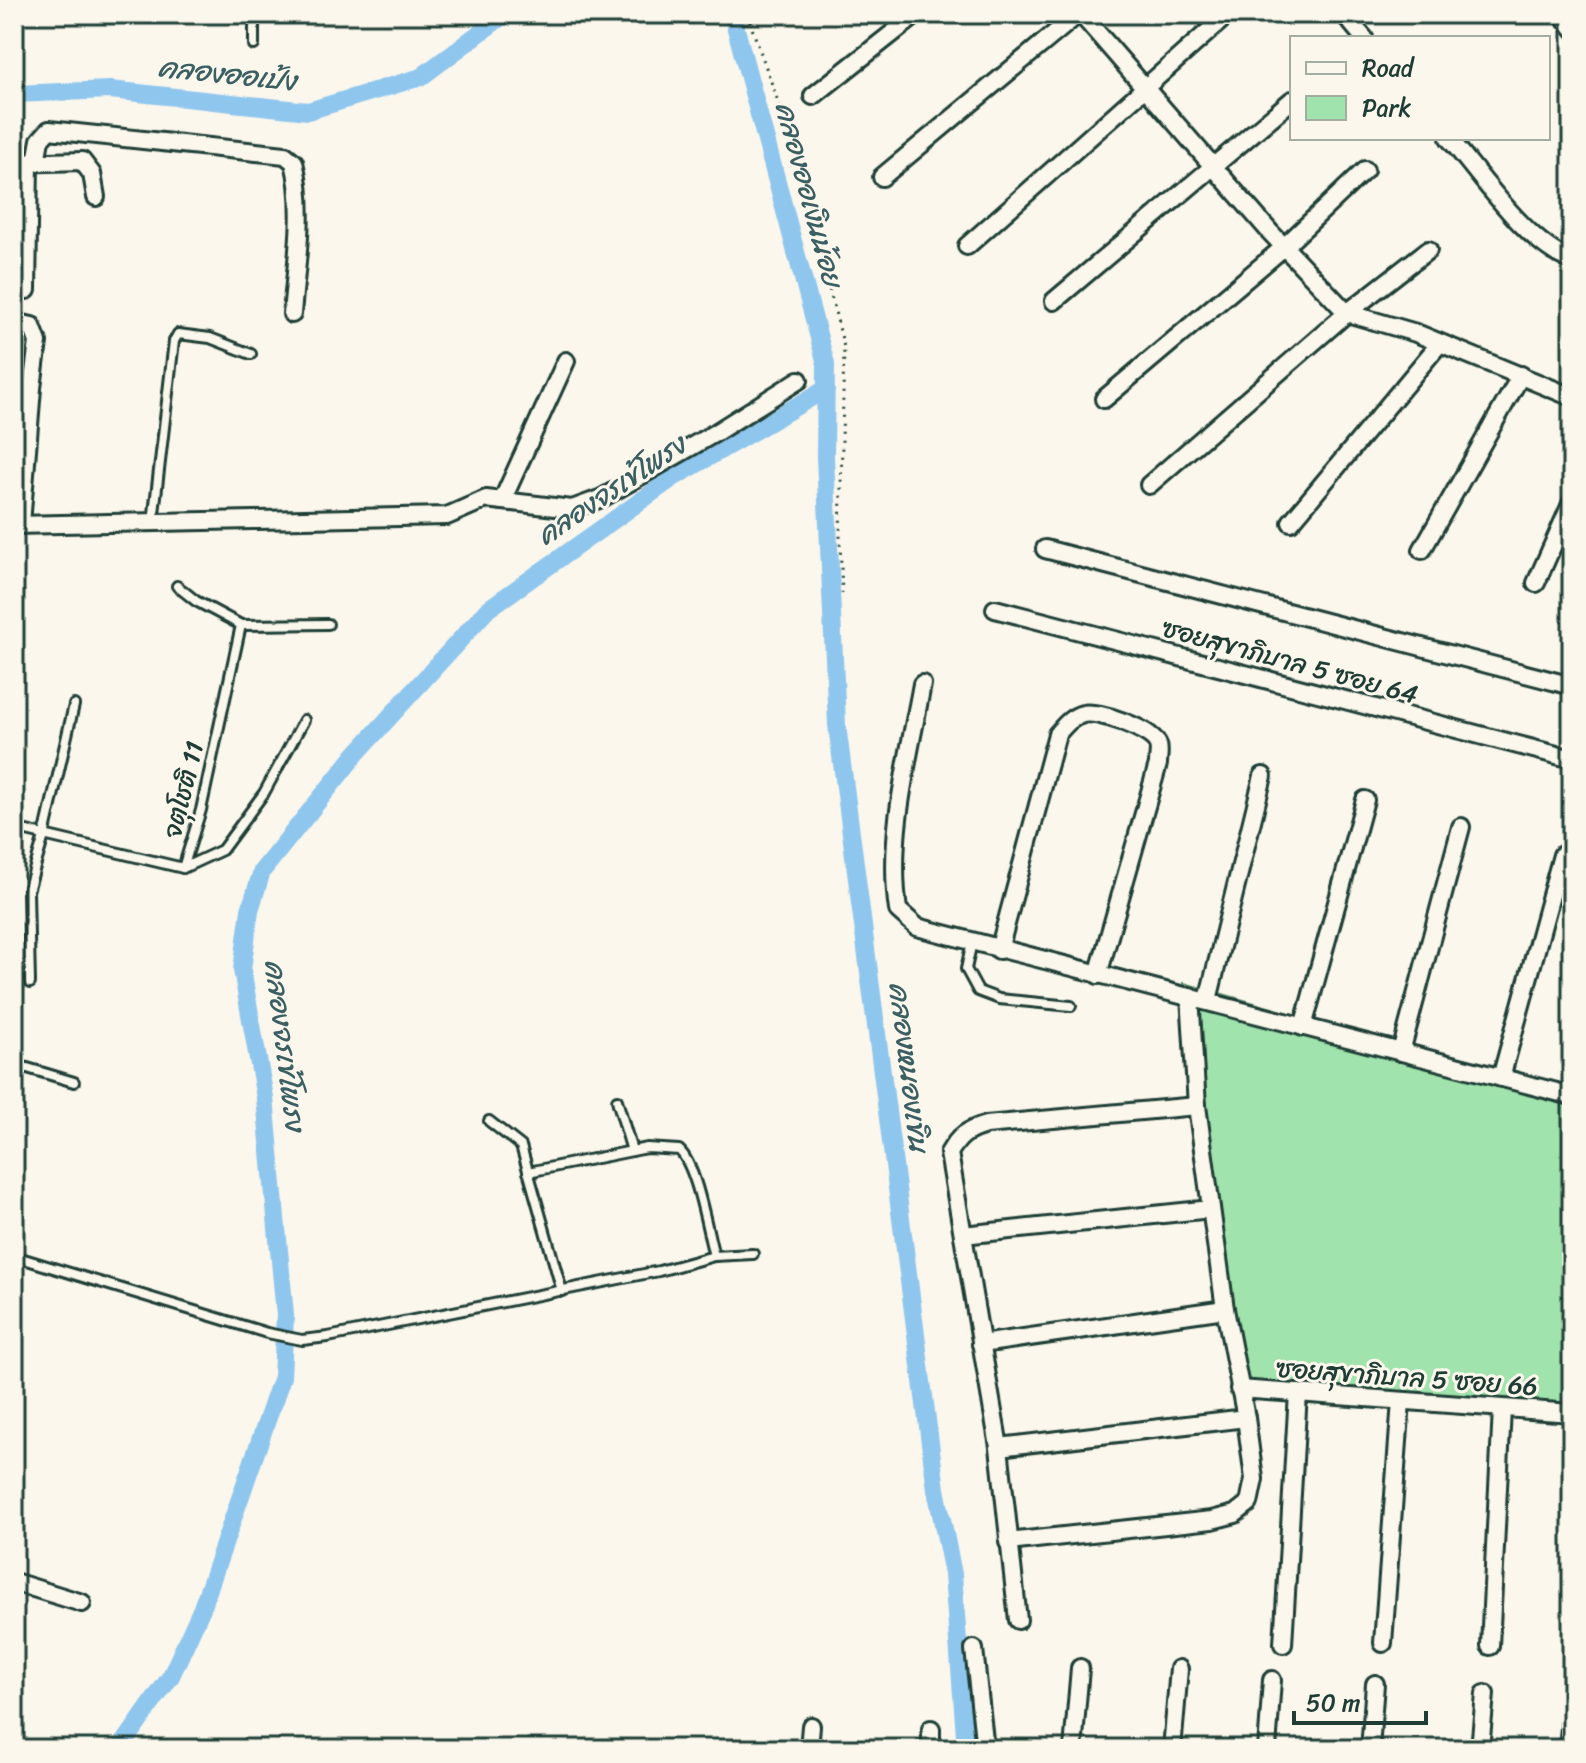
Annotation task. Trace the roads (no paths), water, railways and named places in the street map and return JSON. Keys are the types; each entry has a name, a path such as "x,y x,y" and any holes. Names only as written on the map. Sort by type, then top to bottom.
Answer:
{"street":[{"path":"813,96 917,14"},
{"path":"882,177 1079,14 1284,247 1347,313 1440,343 1572,397"},
{"path":"1344,14 1362,36"},
{"path":"967,246 1227,15"},
{"path":"1054,301 1290,102"},
{"path":"27,290 26,163 49,130 285,155 294,162 299,233 292,314"},
{"path":"1451,140 1525,227 1559,257 1572,260"},
{"path":"26,163 82,161 92,174 96,197"},
{"path":"1104,399 1284,247 1365,170"},
{"path":"1149,485 1347,313 1428,250"},
{"path":"14,322 32,326 38,342 18,525 447,516 486,499 572,509 602,498 799,380"},
{"path":"1291,522 1440,343"},
{"path":"502,501 566,361"},
{"path":"1422,550 1521,375"},
{"path":"1536,583 1572,502"},
{"path":"1045,549 1572,686"},
{"name":"ซอยสุขาภิบาล 5 ซอย 64","path":"995,609 1572,759"},
{"path":"922,684 894,863 898,910 917,927 1572,1096"},
{"path":"999,950 1057,734 1069,721 1085,713 1109,718 1152,735 1159,747 1158,764 1098,975"},
{"path":"1208,1000 1263,776"},
{"path":"1303,1027 1365,800"},
{"path":"1401,1052 1461,827"},
{"path":"1501,1078 1562,855"},
{"path":"1008,1542 1212,1520 1235,1514 1249,1503 1254,1479 1225,1309 1197,1106 1190,996"},
{"path":"1018,1620 999,1447 949,1153 958,1137 970,1129 986,1125 1197,1106"},
{"path":"963,1235 1211,1209"},
{"path":"981,1344 1225,1309"},
{"name":"ซอยสุขาภิบาล 5 ซอย 66","path":"1239,1389 1572,1413"},
{"path":"1283,1644 1298,1393"},
{"path":"1383,1643 1401,1401"},
{"path":"1490,1646 1502,1409"},
{"path":"999,1447 1246,1418"},
{"path":"14,1582 82,1603"},
{"path":"974,1649 985,1749"},
{"path":"1073,1749 1080,1668"},
{"path":"1172,1749 1179,1669"},
{"path":"1267,1749 1272,1680"},
{"path":"1370,1749 1375,1684"},
{"path":"1480,1749 1485,1694"},
{"path":"1568,1749 1572,1706"},
{"path":"809,1749 811,1726"},
{"path":"931,1729 931,1749"}],"lane":[{"path":"254,14 254,45"},
{"path":"1556,14 1572,33"},
{"path":"153,522 174,341 178,334 210,338 251,354"},
{"path":"177,586 196,601 241,625 328,624"},
{"name":"จตุโชติ 11","path":"14,828 183,868 201,810 241,625"},
{"path":"30,983 27,902 74,705"},
{"path":"183,868 222,850 264,793 304,720"},
{"path":"972,942 966,969 978,991 999,999 1071,1006"},
{"path":"14,1064 74,1082"},
{"path":"617,1100 632,1151"},
{"path":"489,1121 521,1146 562,1291"},
{"path":"528,1172 632,1151 668,1147 679,1150 685,1155 714,1256"},
{"path":"14,1256 267,1333 302,1340 562,1291 714,1256 753,1254"}],"waterway":[{"name":"คลองออเป้ง","path":"14,94 110,90 308,111 421,77 505,14"},
{"name":"คลองหนองเขิน","path":"732,14 826,364 825,457 837,725 936,1489 953,1574 966,1749"},
{"name":"คลองจรเข้โพรง","path":"120,1749 171,1676 202,1608 282,1377 285,1315 265,1098 242,970 250,910 262,871 356,754 488,609 673,478 826,389"}],"water label":[{"name":"คลองออเงินน้อย","path":"809,194"}]}
